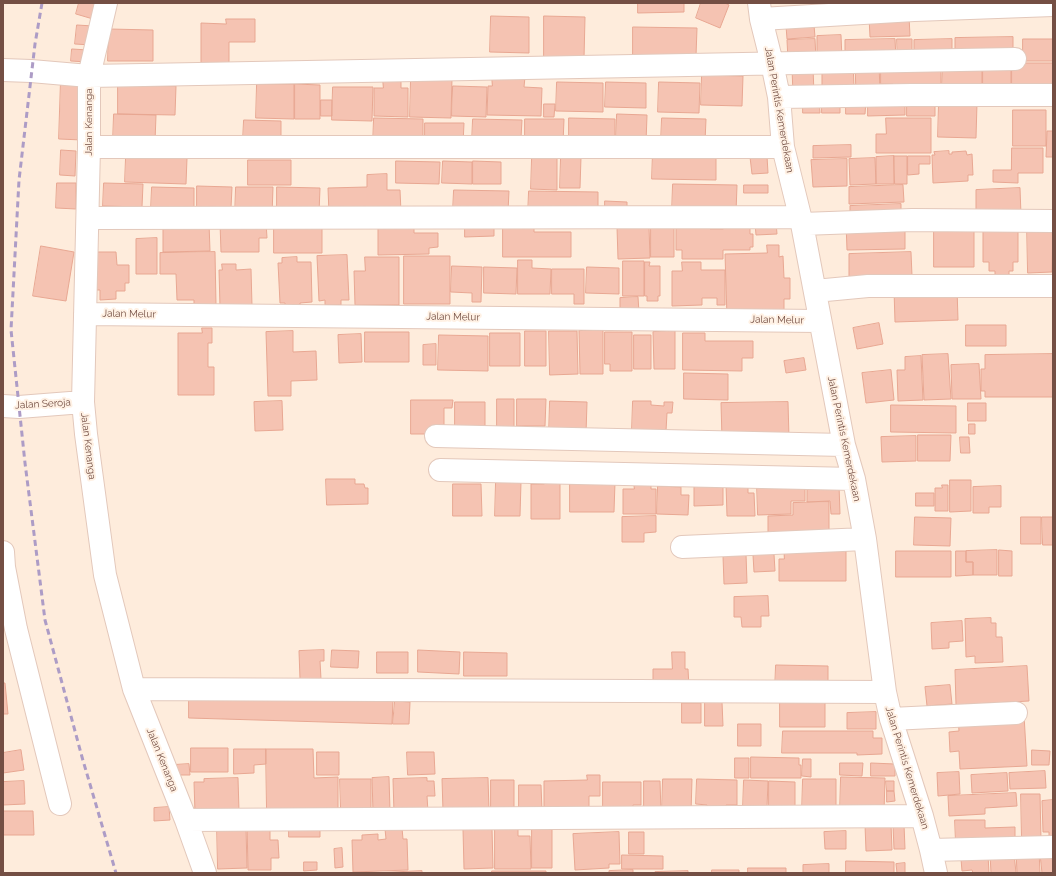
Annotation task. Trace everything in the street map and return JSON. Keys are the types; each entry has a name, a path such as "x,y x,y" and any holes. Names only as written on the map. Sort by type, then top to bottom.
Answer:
{"street":[{"name":"Jalan Kenanga","path":"106,3 89,76 90,147 83,402 86,434 105,575 134,689 186,820 205,873"},
{"path":"760,11 914,10 1053,5"},
{"name":"Jalan Perintis Kemerdekaan","path":"760,11 778,97 783,147 801,220 844,445 854,479 865,539 885,692 891,719 922,816 936,873"},
{"path":"3,70 89,76 1015,59"},
{"path":"778,97 1053,95"},
{"path":"90,147 783,147"},
{"path":"88,218 1053,221"},
{"path":"814,291 868,286 1053,286"},
{"name":"Jalan Melur","path":"85,314 820,320"},
{"name":"Jalan Seroja","path":"3,406 19,407 83,402"},
{"path":"436,436 844,445"},
{"path":"440,470 854,479"},
{"path":"682,547 865,539"},
{"path":"3,552 4,566 16,629 60,804"},
{"path":"134,689 885,692"},
{"path":"891,719 1016,713"},
{"path":"186,820 922,816"},
{"path":"931,850 1053,847"}],"building":[{"path":"79,3 97,3 93,19 76,14"},
{"path":"638,3 684,3 684,12 638,13"},
{"path":"701,3 725,3 729,5 720,28 696,18"},
{"path":"491,16 529,17 529,53 490,52"},
{"path":"544,16 585,17 584,59 544,58"},
{"path":"909,16 910,36 870,37 869,17"},
{"path":"226,19 255,19 255,42 229,42 229,65 201,64 201,23 226,24"},
{"path":"77,25 93,26 91,45 75,44"},
{"path":"814,25 815,37 787,39 786,26"},
{"path":"633,27 697,28 696,56 633,55"},
{"path":"109,29 153,30 153,61 108,61"},
{"path":"841,35 842,59 817,59 817,36"},
{"path":"1013,37 1013,58 955,58 955,38"},
{"path":"815,39 816,59 788,60 787,40"},
{"path":"895,39 896,58 845,60 845,40"},
{"path":"897,39 912,39 912,60 898,60"},
{"path":"952,39 952,58 914,59 914,40"},
{"path":"1023,39 1053,39 1053,61 1023,61"},
{"path":"72,49 88,50 87,62 71,61"},
{"path":"983,62 1011,62 1011,85 983,85"},
{"path":"879,63 880,92 856,93 855,64"},
{"path":"1012,63 1053,63 1053,90 1012,90"},
{"path":"853,64 854,86 822,94 822,65"},
{"path":"943,64 982,65 982,92 942,91"},
{"path":"881,65 941,65 941,91 893,91 893,84 881,84"},
{"path":"813,67 814,94 793,95 792,68"},
{"path":"702,75 743,76 742,106 701,105"},
{"path":"492,76 525,77 524,87 542,88 541,116 487,115 488,86 492,86"},
{"path":"411,78 452,78 451,118 410,117"},
{"path":"61,79 84,80 82,140 59,139"},
{"path":"383,79 401,80 401,88 408,88 408,117 374,116 374,88 383,88"},
{"path":"557,82 603,83 603,112 556,111"},
{"path":"606,82 646,83 646,108 605,107"},
{"path":"659,82 700,83 699,113 658,112"},
{"path":"257,84 294,84 294,119 256,118"},
{"path":"295,84 320,85 320,119 295,119"},
{"path":"118,85 176,86 175,115 118,114"},
{"path":"453,86 487,87 486,117 452,116"},
{"path":"333,87 373,87 372,121 332,120"},
{"path":"822,98 840,98 840,113 822,113"},
{"path":"803,99 819,99 820,113 803,113"},
{"path":"321,100 332,100 332,116 321,116"},
{"path":"868,100 905,100 905,115 868,116"},
{"path":"907,100 935,100 935,116 907,116"},
{"path":"846,101 866,101 865,114 846,114"},
{"path":"939,102 977,103 976,138 938,137"},
{"path":"544,104 555,104 554,117 544,117"},
{"path":"1013,110 1046,110 1046,146 1013,146"},
{"path":"114,114 156,115 155,142 113,141"},
{"path":"617,114 647,115 646,143 616,142"},
{"path":"374,118 423,119 423,138 373,144"},
{"path":"569,118 615,119 615,143 569,142"},
{"path":"662,118 706,119 705,142 661,141"},
{"path":"886,118 931,118 931,153 876,153 876,134 886,134"},
{"path":"473,119 522,120 521,138 472,142"},
{"path":"525,119 564,119 563,144 525,143"},
{"path":"244,120 281,121 281,140 243,140"},
{"path":"425,123 464,123 463,144 425,143"},
{"path":"1047,131 1053,131 1053,157 1046,157"},
{"path":"851,145 851,157 813,158 813,146"},
{"path":"1012,148 1043,148 1043,173 1018,173 1018,183 993,182 993,170 1011,170"},
{"path":"61,150 76,151 75,176 60,175"},
{"path":"653,151 716,153 716,180 652,179"},
{"path":"949,151 949,154 952,154 952,152 966,151 967,155 972,154 973,175 968,175 968,181 933,183 932,155 935,155 934,152"},
{"path":"767,156 768,173 752,174 750,157"},
{"path":"894,156 894,184 876,184 876,157"},
{"path":"894,156 907,156 907,184 895,184"},
{"path":"908,156 930,156 930,164 919,164 919,174 908,175"},
{"path":"126,157 187,158 186,184 125,182"},
{"path":"561,157 581,157 580,188 560,188"},
{"path":"532,158 557,158 557,190 531,189"},
{"path":"875,158 876,184 850,185 849,159"},
{"path":"847,159 847,186 813,187 811,160"},
{"path":"248,160 291,160 291,185 248,185"},
{"path":"396,161 440,162 439,184 396,183"},
{"path":"443,161 472,162 472,184 442,183"},
{"path":"473,161 501,162 501,184 473,184"},
{"path":"387,174 387,190 400,190 401,212 329,214 328,188 367,187 367,175"},
{"path":"57,183 76,183 76,209 56,208"},
{"path":"104,183 143,184 142,207 103,206"},
{"path":"673,184 737,185 736,213 672,212"},
{"path":"744,185 768,185 768,193 744,193"},
{"path":"903,185 904,202 849,204 849,187"},
{"path":"197,186 232,187 231,208 197,207"},
{"path":"152,187 194,188 194,210 151,209"},
{"path":"236,187 273,187 272,216 235,216"},
{"path":"277,187 320,188 319,213 277,212"},
{"path":"1020,188 1021,215 976,211 976,190"},
{"path":"454,190 509,191 508,212 453,211"},
{"path":"529,191 598,192 598,216 528,215"},
{"path":"605,201 627,202 627,217 605,217"},
{"path":"901,204 901,217 850,219 850,206"},
{"path":"266,222 267,238 259,238 259,252 221,252 220,223"},
{"path":"723,222 750,222 750,234 753,234 753,247 750,247 750,250 723,250 723,259 682,259 682,250 676,250 676,223 710,223 710,229 723,229"},
{"path":"776,222 777,234 756,235 755,223"},
{"path":"905,222 905,249 847,250 846,223"},
{"path":"209,223 210,251 163,252 163,224"},
{"path":"651,224 674,224 674,257 651,257"},
{"path":"274,225 322,225 322,253 274,253"},
{"path":"1027,225 1053,225 1052,272 1028,273"},
{"path":"414,226 414,233 438,233 438,247 429,248 429,254 378,255 378,227"},
{"path":"465,226 494,226 494,236 465,237"},
{"path":"503,226 534,226 534,232 571,232 571,257 503,257"},
{"path":"649,226 650,258 618,259 617,227"},
{"path":"934,229 974,229 974,267 934,267"},
{"path":"1018,229 1018,262 1013,262 1013,271 1009,271 1009,278 995,278 995,271 989,271 989,262 983,262 983,230"},
{"path":"157,238 157,274 136,274 136,239"},
{"path":"767,245 779,245 779,257 783,256 784,278 790,278 790,299 784,299 784,316 727,318 725,254 767,253"},
{"path":"41,246 74,252 66,301 33,296"},
{"path":"95,252 116,252 117,265 129,265 129,283 125,283 125,291 116,291 116,299 100,300 100,290 96,290"},
{"path":"215,252 216,305 194,305 194,300 177,300 176,274 160,274 160,253"},
{"path":"911,252 912,276 849,278 849,254"},
{"path":"347,255 349,300 341,300 341,305 325,305 325,300 319,301 317,256"},
{"path":"404,256 450,256 450,304 404,304"},
{"path":"297,257 297,262 311,262 312,302 300,303 300,307 285,308 285,303 280,303 278,263 282,263 282,258"},
{"path":"365,257 399,257 399,305 355,305 354,271 365,271"},
{"path":"518,260 532,260 532,268 551,269 550,294 518,294"},
{"path":"623,261 644,261 644,296 623,296"},
{"path":"645,262 650,262 649,266 660,266 660,296 658,296 658,301 647,301 647,296 645,296"},
{"path":"682,262 701,262 701,270 725,270 725,305 717,305 717,298 702,298 702,305 672,306 672,271 682,271"},
{"path":"222,264 236,264 236,270 251,269 252,306 220,307 219,270 222,270"},
{"path":"452,266 482,267 481,302 472,302 472,293 451,292"},
{"path":"484,267 517,268 516,294 484,293"},
{"path":"587,267 619,268 619,294 586,293"},
{"path":"552,269 584,269 584,304 574,304 574,294 552,294"},
{"path":"957,288 958,320 895,322 894,290"},
{"path":"638,297 639,312 620,312 620,298"},
{"path":"879,323 883,344 857,349 853,328"},
{"path":"966,325 1006,325 1006,346 966,346"},
{"path":"202,328 212,328 212,343 208,343 208,367 214,367 214,395 178,395 178,333 202,333"},
{"path":"603,330 603,374 580,374 579,331"},
{"path":"293,331 293,352 316,351 317,380 291,381 291,396 268,396 266,332"},
{"path":"525,331 546,331 546,366 525,366"},
{"path":"549,331 577,331 578,374 550,375"},
{"path":"675,331 675,369 654,369 653,332"},
{"path":"365,332 409,332 409,362 365,362"},
{"path":"605,332 632,332 632,371 610,371 610,364 605,364"},
{"path":"490,333 520,333 520,366 490,366"},
{"path":"683,333 705,333 705,341 753,341 753,358 742,358 742,371 683,370"},
{"path":"361,334 362,362 339,363 338,335"},
{"path":"439,335 488,336 488,371 438,370"},
{"path":"634,335 651,335 651,369 634,369"},
{"path":"436,344 436,365 423,365 423,345"},
{"path":"948,354 951,399 924,400 922,355"},
{"path":"1053,354 1053,397 985,397 985,391 981,391 981,369 985,369 985,355"},
{"path":"921,356 923,400 898,401 897,370 905,370 905,357"},
{"path":"804,358 806,370 786,373 784,361"},
{"path":"979,364 981,399 952,399 951,365"},
{"path":"891,370 894,400 866,403 862,373"},
{"path":"684,373 728,374 728,400 684,399"},
{"path":"497,399 514,399 514,428 497,428"},
{"path":"517,399 546,399 545,426 517,426"},
{"path":"411,400 453,400 452,408 444,408 444,434 411,434"},
{"path":"282,401 283,430 255,431 254,402"},
{"path":"550,401 587,402 586,434 549,434"},
{"path":"633,401 651,401 651,405 664,406 664,402 673,402 672,413 667,413 666,431 632,430"},
{"path":"455,402 485,402 485,430 455,430"},
{"path":"788,402 789,438 722,439 721,403"},
{"path":"968,403 986,403 986,421 968,421"},
{"path":"891,405 956,406 956,433 891,432"},
{"path":"969,424 975,424 975,434 969,434"},
{"path":"918,435 951,435 950,461 918,461"},
{"path":"916,436 916,461 882,462 881,437"},
{"path":"960,437 969,437 970,453 961,453"},
{"path":"326,479 355,479 355,484 364,484 365,488 368,488 368,504 327,505"},
{"path":"544,480 560,480 560,519 531,519 531,484 544,484"},
{"path":"950,480 971,480 971,511 950,512"},
{"path":"496,481 521,482 520,516 495,516"},
{"path":"570,481 615,482 614,512 570,512"},
{"path":"634,483 651,483 651,489 656,489 656,514 623,514 623,489 634,489"},
{"path":"748,483 748,493 754,493 755,516 727,516 726,484"},
{"path":"453,484 481,484 482,516 453,516"},
{"path":"723,484 723,505 694,506 694,485"},
{"path":"757,484 805,486 805,501 791,501 791,514 758,515"},
{"path":"839,485 840,514 831,514 830,501 807,502 807,486"},
{"path":"942,485 948,485 948,511 935,511 935,488 942,488"},
{"path":"658,486 681,487 681,495 689,495 688,515 657,514"},
{"path":"1001,486 1001,507 989,507 989,513 973,513 973,487"},
{"path":"916,493 934,493 934,506 916,506"},
{"path":"829,502 829,536 768,538 768,516 793,515 793,503"},
{"path":"656,516 656,532 644,533 644,542 622,542 622,517"},
{"path":"915,517 951,518 950,546 914,545"},
{"path":"1021,517 1041,517 1041,544 1021,544"},
{"path":"1042,517 1053,517 1053,545 1043,545"},
{"path":"784,544 846,549 846,581 779,581 779,559 784,559"},
{"path":"997,550 997,575 973,575 973,562 966,562 966,551"},
{"path":"999,550 1012,551 1012,576 999,576"},
{"path":"896,551 951,551 951,577 896,577"},
{"path":"956,551 966,551 966,562 973,562 973,575 956,576"},
{"path":"746,554 747,583 724,584 723,556"},
{"path":"774,554 775,571 754,572 753,555"},
{"path":"768,596 769,616 761,616 761,627 742,627 741,617 734,617 734,597"},
{"path":"991,618 991,623 996,623 996,637 1002,637 1003,662 975,663 975,656 966,657 965,619"},
{"path":"962,621 963,641 949,642 949,648 932,649 931,623"},
{"path":"324,650 324,661 320,661 321,679 300,679 299,651"},
{"path":"332,650 359,651 358,668 331,667"},
{"path":"418,650 460,652 459,674 418,672"},
{"path":"377,652 408,652 408,673 377,673"},
{"path":"464,652 507,653 507,676 464,676"},
{"path":"672,652 685,652 685,669 688,669 689,687 653,688 653,669 672,669"},
{"path":"776,665 828,666 828,690 775,690"},
{"path":"1027,666 1029,701 956,705 955,670"},
{"path":"3,683 5,683 8,714 3,714"},
{"path":"950,685 952,704 927,706 925,687"},
{"path":"189,695 393,700 392,724 189,718"},
{"path":"780,698 825,699 825,727 780,727"},
{"path":"395,701 410,702 409,724 393,724"},
{"path":"705,702 722,702 723,726 705,726"},
{"path":"682,703 701,703 701,723 682,723"},
{"path":"876,712 876,729 847,729 847,713"},
{"path":"1024,715 1027,766 960,769 959,751 950,752 949,732 959,731 958,718"},
{"path":"738,724 761,724 761,746 738,746"},
{"path":"783,731 873,731 873,738 882,738 882,754 857,755 857,753 782,753"},
{"path":"191,748 228,748 228,772 191,772"},
{"path":"234,749 266,749 266,764 254,765 254,773 234,774"},
{"path":"266,749 313,749 314,778 338,777 338,809 267,813"},
{"path":"21,750 24,770 3,773 3,753"},
{"path":"1032,750 1050,751 1049,765 1032,765"},
{"path":"317,752 339,752 339,775 317,775"},
{"path":"407,752 434,752 435,774 408,775"},
{"path":"751,757 799,758 799,765 801,765 801,778 751,778"},
{"path":"735,758 749,758 749,778 735,778"},
{"path":"803,759 811,759 811,777 802,776"},
{"path":"840,763 863,763 862,776 840,775"},
{"path":"871,763 895,764 895,776 871,776"},
{"path":"189,764 190,775 174,775 174,765"},
{"path":"1045,771 1046,788 1010,789 1009,773"},
{"path":"959,772 960,794 938,796 937,773"},
{"path":"1007,773 1008,791 972,793 971,775"},
{"path":"587,775 600,775 600,796 589,796 589,811 544,812 544,781 587,780"},
{"path":"389,777 390,811 373,812 372,778"},
{"path":"841,777 885,778 884,813 840,812"},
{"path":"238,778 239,811 195,813 194,782 204,782 204,779"},
{"path":"427,778 427,781 434,781 435,796 427,796 428,812 394,813 393,779"},
{"path":"488,778 489,810 443,811 442,779"},
{"path":"340,779 371,779 371,810 341,810"},
{"path":"663,779 692,779 691,813 662,813"},
{"path":"697,779 737,780 737,805 726,805 726,813 707,812 707,805 696,804"},
{"path":"803,779 836,779 836,813 802,812"},
{"path":"491,780 514,780 514,810 491,810"},
{"path":"744,780 768,781 767,808 743,808"},
{"path":"24,781 25,804 3,805 3,782"},
{"path":"644,781 660,781 661,812 644,812"},
{"path":"769,781 795,782 795,812 769,812"},
{"path":"886,781 894,781 894,791 887,791"},
{"path":"603,782 641,782 641,805 633,805 633,812 603,812"},
{"path":"519,785 541,785 542,810 519,811"},
{"path":"887,791 894,791 895,801 887,802"},
{"path":"1016,793 1017,806 985,808 985,814 949,816 948,796"},
{"path":"1021,794 1040,794 1041,840 1022,841"},
{"path":"1053,800 1053,837 1049,837 1049,832 1043,832 1042,801"},
{"path":"169,807 170,820 154,821 154,808"},
{"path":"3,811 33,811 34,835 3,835"},
{"path":"955,820 985,820 985,828 1015,827 1015,842 956,843"},
{"path":"270,822 270,840 278,840 279,858 271,858 271,870 248,870 247,823"},
{"path":"289,824 320,824 320,837 289,837"},
{"path":"891,824 892,850 866,851 865,825"},
{"path":"904,824 905,849 894,849 893,825"},
{"path":"217,827 246,827 247,868 218,869"},
{"path":"402,828 403,839 407,839 408,870 353,872 352,840 362,840 362,835 378,834 378,840 386,839 385,829"},
{"path":"492,828 493,868 464,869 463,829"},
{"path":"495,828 518,828 518,836 530,836 531,869 495,869"},
{"path":"532,828 552,828 552,868 532,868"},
{"path":"846,831 846,849 825,849 824,832"},
{"path":"619,832 620,864 609,864 609,868 575,870 573,834"},
{"path":"629,832 644,832 644,854 629,854"},
{"path":"342,848 343,867 335,868 334,849"},
{"path":"1039,850 1040,873 1017,873 1016,851"},
{"path":"1014,853 1016,873 991,873 990,854"},
{"path":"1053,853 1053,873 1042,873 1040,854"},
{"path":"622,855 663,856 663,869 622,869"},
{"path":"988,855 989,873 973,873 972,870 962,871 961,859"},
{"path":"846,861 894,862 894,873 846,873"},
{"path":"304,862 317,862 317,870 304,871"},
{"path":"905,863 905,873 897,873 896,864"},
{"path":"829,864 829,873 803,873 803,865"},
{"path":"748,868 786,868 786,873 748,873"},
{"path":"633,870 633,873 609,873 609,871"},
{"path":"712,870 739,870 739,873 712,873"},
{"path":"422,871 422,873 373,873"},
{"path":"492,871 546,871 546,873 492,873"},
{"path":"688,871 688,873 655,873 655,872"}],"railway":[{"path":"42,3 35,44 19,180 11,330 25,463 45,620 82,757 116,873"}]}
